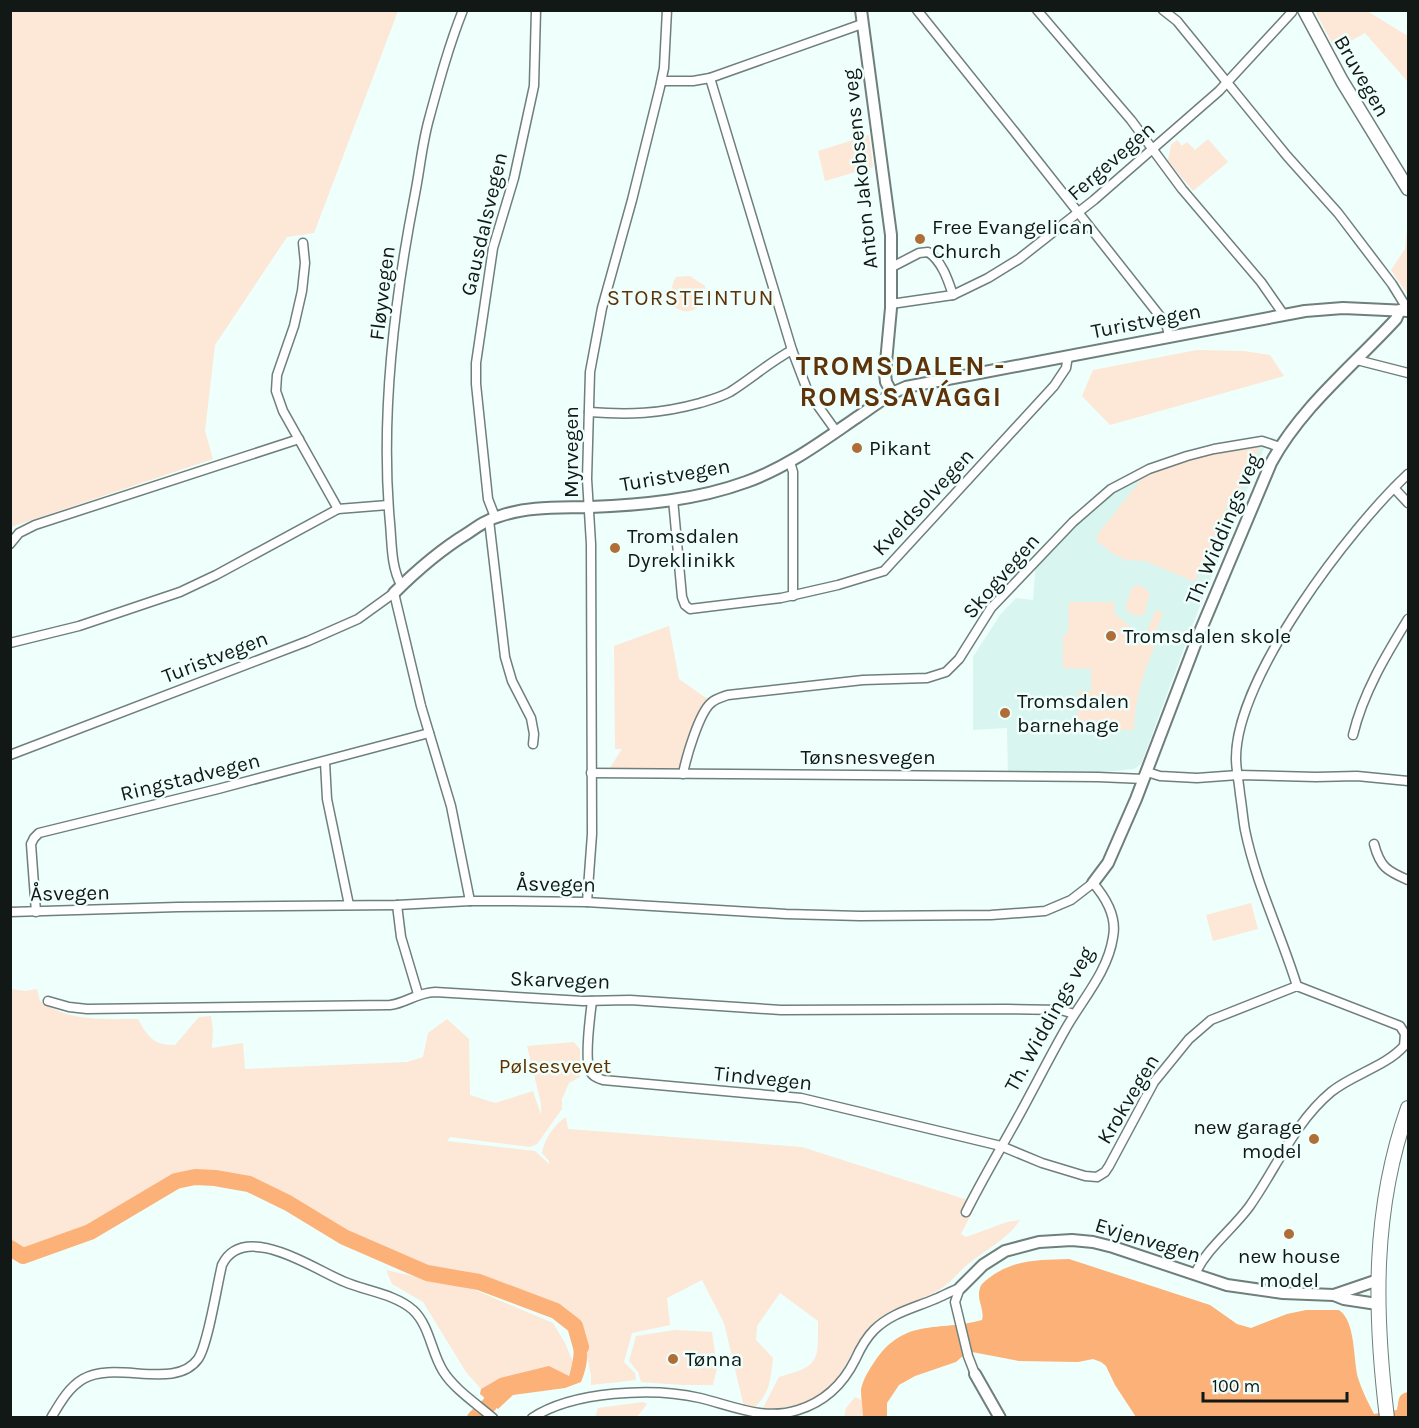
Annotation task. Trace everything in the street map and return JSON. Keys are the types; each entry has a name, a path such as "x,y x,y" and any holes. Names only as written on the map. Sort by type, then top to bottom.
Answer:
{"highway":[{"path":"1386,1415 1379,1354 1378,1280 1386,1193 1408,1107"}],"main road":[{"name":"Bruvegen","path":"1298,11 1408,189"}],"street":[{"name":"Fløyvegen","path":"462,10 429,119 398,285 388,422 388,505 398,589 429,733 451,806 470,901"},
{"name":"Gausdalsvegen","path":"533,744 531,718 512,681 505,657 476,384 476,363 493,248 514,178 534,86 537,10"},
{"name":"Myrvegen","path":"587,902 592,834 591,544 588,507 591,361 600,316 662,81 667,10"},
{"name":"Anton Jakobsens veg","path":"861,10 889,209 892,267 885,373 892,393"},
{"path":"917,10 1163,320 1169,336"},
{"path":"1037,10 1131,120 1182,189 1261,282 1284,315"},
{"path":"1163,10 1177,21 1274,141 1338,213 1392,284 1406,310"},
{"name":"Fergevegen","path":"891,304 953,295 988,278 1019,259 1077,214 1227,84 1282,21 1298,11"},
{"path":"662,81 693,81 710,78 862,24"},
{"path":"710,78 792,350 808,392 836,431"},
{"path":"303,243 305,263 302,291 275,387 278,399 338,509"},
{"path":"892,267 919,253 927,252 942,268 953,295"},
{"name":"Turistvegen","path":"10,755 318,637 358,619 398,589 438,552 492,518 531,509 588,507 673,499 727,488 754,479 790,462 892,393 911,386 1312,310 1343,308 1406,310"},
{"name":"Th. Widdings veg","path":"966,1212 1107,958 1113,938 1112,914 1102,894 1093,883 1108,863 1146,776 1199,634 1263,480 1280,447 1320,398 1406,310"},
{"path":"589,412 654,413 708,400 730,392 769,363 792,350"},
{"name":"Kveldsolvegen","path":"673,499 681,589 688,608 698,610 794,596 862,579 888,567 1054,386 1066,368 1068,356"},
{"path":"1357,360 1408,373"},
{"path":"10,544 19,533 35,525 299,439"},
{"name":"Skogvegen","path":"683,774 690,748 712,701 728,695 863,680 927,678 946,672 959,659 991,608 1081,514 1111,489 1149,469 1214,448 1262,441 1280,447"},
{"path":"790,462 793,472 792,573 794,596"},
{"path":"1195,1274 1204,1258 1250,1204 1298,1129 1318,1105 1339,1086 1390,1058 1406,1043 1405,1034 1400,1026 1297,986 1250,852 1236,758 1241,729 1255,687 1268,662 1331,563 1365,519 1408,474"},
{"path":"1394,488 1408,502"},
{"path":"10,643 79,626 180,592 338,509 388,505"},
{"path":"1353,735 1357,718 1370,687 1408,619"},
{"name":"Ringstadvegen","path":"36,912 31,846 39,833 325,762 429,733"},
{"path":"325,762 327,800 349,905"},
{"name":"Tønsnesvegen","path":"591,773 1098,777 1357,776 1408,781"},
{"path":"1374,844 1379,862 1386,869 1408,880"},
{"name":"Åsvegen","path":"10,912 397,905 470,901 587,902 860,916 991,915 1045,911 1068,902 1093,883"},
{"path":"397,905 401,937 418,993"},
{"name":"Krokvegen","path":"1001,1146 1042,1163 1079,1174 1093,1177 1101,1175 1127,1136 1154,1082 1196,1032 1216,1018 1297,986"},
{"name":"Skarvegen","path":"48,1000 69,1007 87,1009 390,1005 400,1003 418,993 435,992 592,1001 630,1000 802,1011 1007,1009 1061,1010 1074,1014"},
{"name":"Tindvegen","path":"592,1001 589,1068 595,1077 603,1080 808,1100 1001,1146"},
{"name":"Evjenvegen","path":"960,1288 983,1264 1005,1251 1031,1243 1080,1240 1099,1243 1227,1285 1259,1290 1334,1295 1377,1305"},
{"path":"51,1418 64,1397 75,1385 96,1373 110,1371 181,1372 190,1367 201,1352 222,1265 234,1250 246,1246 257,1246 285,1254 345,1282 402,1302 421,1319 444,1374 494,1418"},
{"name":"Evjenvegen","path":"1334,1295 1378,1280"},
{"path":"960,1288 956,1302 968,1356 975,1374 1000,1418"},
{"path":"531,1418 549,1407 565,1402 641,1392 669,1393 699,1398 761,1414 797,1411 822,1399 834,1389 849,1371 867,1337 884,1321 960,1288"}],"shaded area":[{"name":"Tromsdalen skole","path":"1254,445 1265,446 1202,600 1141,764 1134,769 1046,778 1008,777 1007,728 973,730 973,657 1000,615 1016,598 1033,600 1036,561 1066,527 1133,476 1190,454"},
{"path":"1069,1259 1210,1305 1237,1324 1251,1328 1287,1314 1306,1310 1339,1310 1348,1323 1358,1378 1374,1414 1397,1410 1400,1396 1408,1392 1408,1417 1136,1417 1115,1385 1106,1366 1101,1362 1093,1359 1078,1362 1019,1361 972,1352 956,1362 915,1376 899,1385 887,1403 887,1417 863,1417 861,1390 873,1364 886,1347 898,1338 923,1328 982,1320 979,1292 981,1285 1008,1267 1037,1260"},
{"path":"556,1311 574,1326 587,1350 587,1360 581,1382 565,1388 513,1395 498,1409 480,1394 481,1389 500,1378 549,1366 569,1376 574,1349 573,1342 567,1327"}],"green space":[{"path":"11,10 398,11 314,233 287,237 215,345 205,431 213,459 11,527"},
{"path":"1315,11 1367,11 1408,36 1408,82 1365,33 1345,44 1332,43"},
{"path":"869,135 873,167 825,181 818,151"},
{"path":"1208,139 1228,162 1193,191 1168,161 1171,145 1177,140 1182,146 1187,142 1195,150"},
{"path":"1408,222 1408,295 1391,270 1405,249"},
{"path":"690,276 705,286 705,292 702,302 694,310 684,311 675,307 672,289 676,277"},
{"path":"1197,350 1244,351 1270,355 1284,376 1110,425 1082,396 1093,370"},
{"path":"1261,445 1235,501 1230,500 1195,582 1145,561 1126,560 1113,554 1096,540 1098,534 1144,476 1207,454"},
{"path":"1140,585 1150,593 1144,615 1135,616 1125,609 1132,587"},
{"path":"1069,602 1114,602 1114,613 1138,633 1147,631 1156,610 1163,613 1152,641 1156,643 1138,696 1134,730 1077,730 1078,691 1091,691 1091,669 1063,668 1063,635 1068,634"},
{"path":"669,626 679,679 709,700 679,770 608,771 622,749 615,749 614,646"},
{"path":"1251,903 1258,929 1213,941 1206,915"},
{"name":"Pølsesvevet","path":"10,989 25,991 37,989 40,1001 51,1008 75,1016 99,1019 138,1019 152,1039 168,1045 175,1045 199,1017 211,1016 212,1048 243,1043 245,1069 407,1062 423,1057 428,1033 447,1019 469,1039 470,1095 495,1103 533,1091 541,1115 541,1103 527,1046 574,1042 580,1049 580,1077 569,1083 562,1099 562,1109 537,1144 530,1147 450,1137 447,1141 535,1151 549,1164 542,1153 545,1142 554,1128 566,1117 568,1129 802,1147 977,1203 961,1234 966,1237 1007,1222 1020,1220 1003,1239 968,1264 941,1288 878,1319 862,1336 837,1378 820,1395 792,1406 763,1408 779,1377 809,1365 814,1360 818,1346 818,1321 780,1293 757,1326 756,1340 773,1358 766,1393 751,1411 745,1411 724,1323 702,1280 667,1298 670,1325 632,1333 624,1362 635,1373 636,1380 591,1385 580,1323 564,1306 480,1275 431,1267 384,1249 345,1233 248,1184 194,1177 175,1180 89,1232 21,1256 10,1248"},
{"path":"386,1270 475,1290 553,1323 573,1362 568,1376 500,1378 481,1389 466,1372 423,1302 392,1284"},
{"name":"Tønna","path":"675,1330 712,1332 717,1368 713,1385 641,1382 638,1372 629,1361 636,1336"},
{"path":"855,1397 863,1401 863,1417 844,1417 846,1408"},
{"path":"643,1402 647,1404 637,1417 595,1417 598,1408"}],"waterway":[{"path":"10,1248 23,1256 90,1232 176,1181 195,1177 215,1178 249,1184 288,1203 344,1237 427,1273 479,1282 556,1311 575,1326 581,1347"},
{"path":"475,1418 489,1405 502,1386"}],"place":[{"name":"Free Evangelican Church","path":"920,239"},
{"name":"Pikant","path":"857,448"},
{"name":"Tromsdalen Dyreklinikk","path":"615,548"},
{"name":"Tromsdalen skole","path":"1111,636"},
{"name":"Tromsdalen barnehage","path":"1005,713"},
{"name":"new garage model","path":"1314,1139"},
{"name":"new house model","path":"1289,1234"},
{"name":"Tønna","path":"673,1359"}],"district":[{"name":"STORSTEINTUN","path":"691,297"},
{"name":"TROMSDALEN - ROMSSAVÁGGI","path":"901,382"}]}
